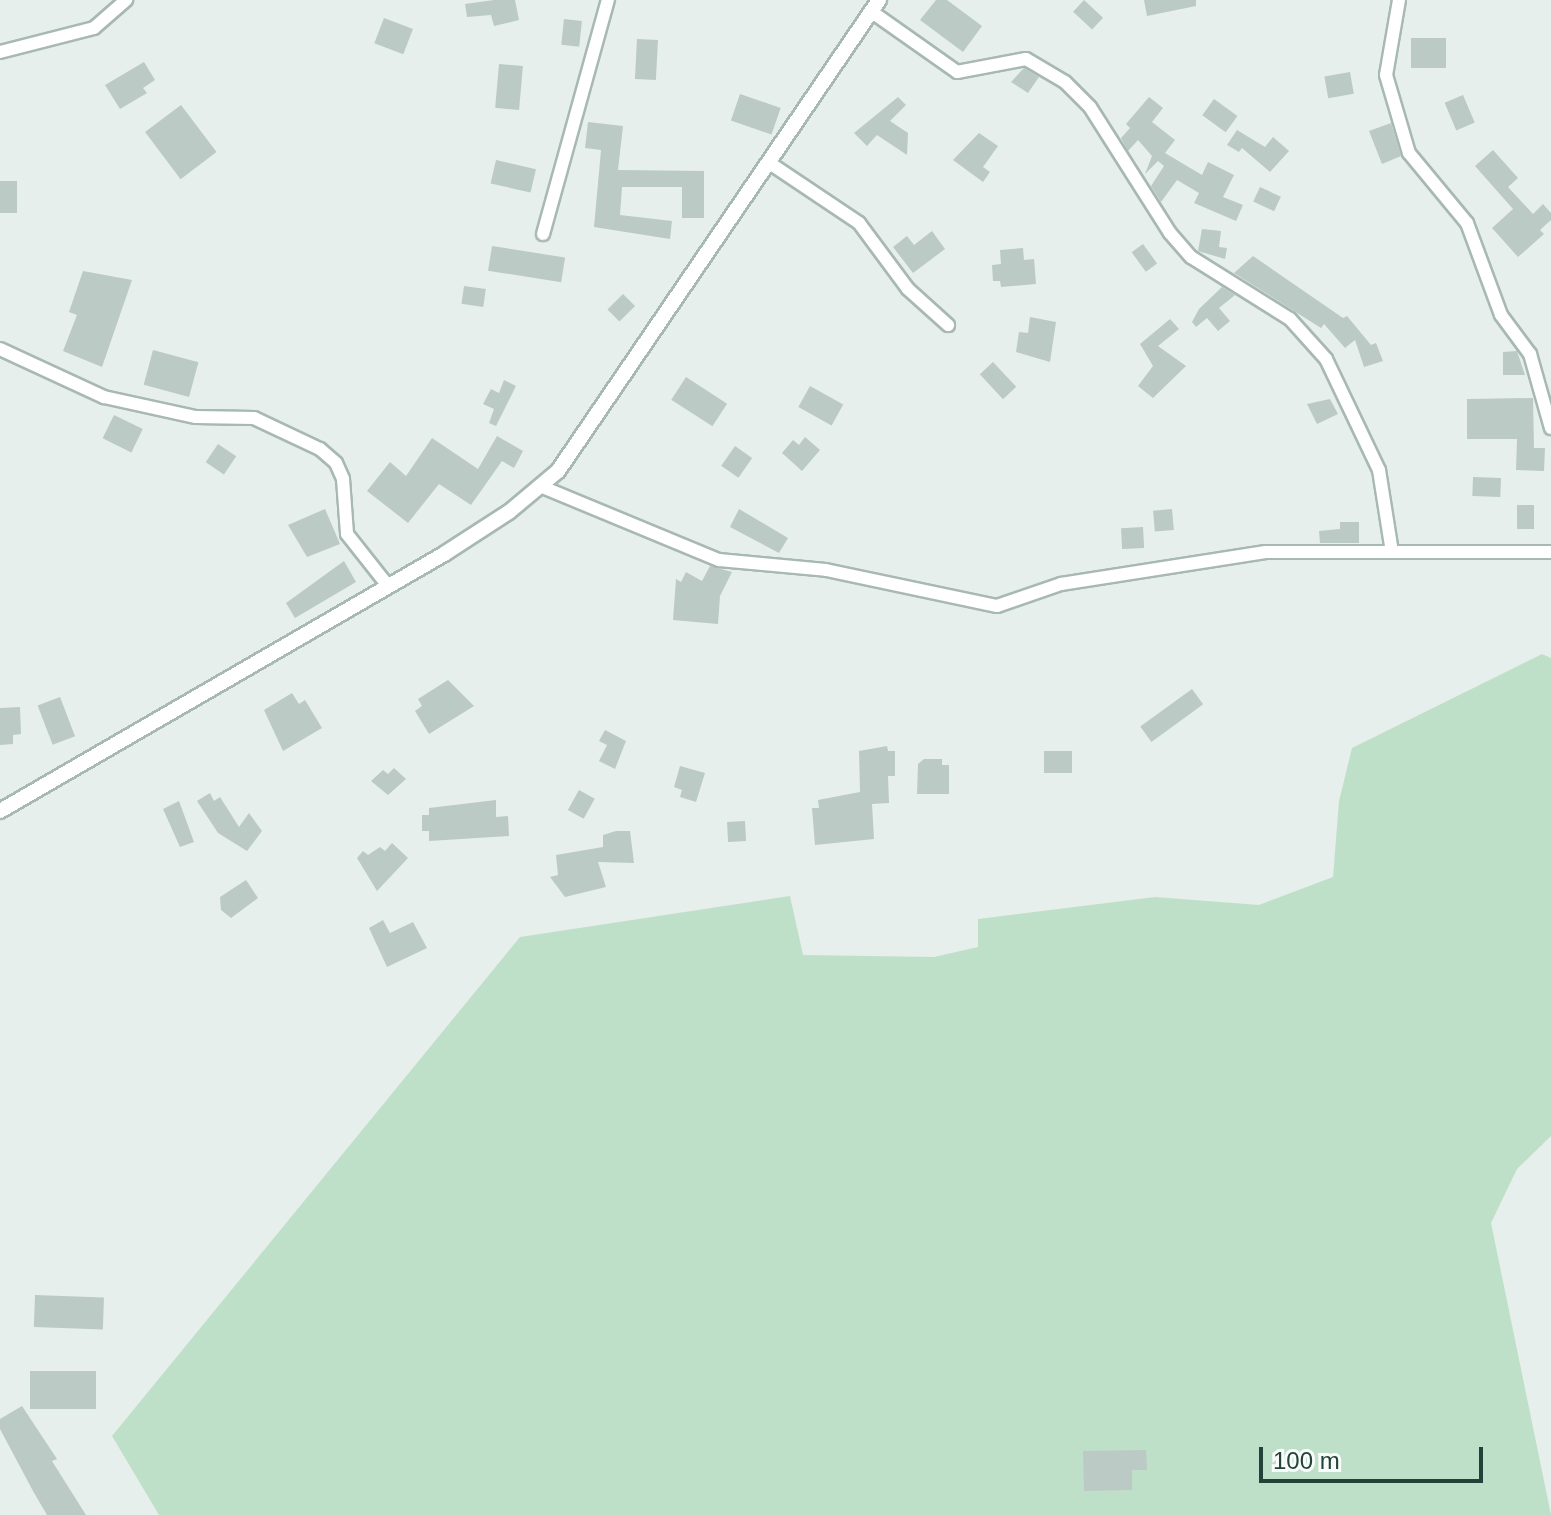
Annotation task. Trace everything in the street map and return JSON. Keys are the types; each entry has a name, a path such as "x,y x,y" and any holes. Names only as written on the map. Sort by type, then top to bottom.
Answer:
{"street":[{"path":"0,52 94,28 126,0"},
{"path":"543,234 608,0"},
{"path":"1399,0 1386,75 1409,153 1467,223 1501,315 1530,354 1551,428"},
{"path":"0,811 388,586 509,512 558,471 617,391 876,6 957,72 1026,59 1065,82 1090,107 1170,233 1191,257 1290,319 1326,359 1379,470 1392,552"},
{"path":"771,164 859,223 908,289 948,325"},
{"path":"0,349 104,397 196,417 254,418 320,449 336,463 343,479 347,534 388,586"},
{"path":"540,486 719,560 826,570 997,606 1061,584 1266,552 1551,552"}],"green space":[{"path":"1542,654 1551,658 1551,1136 1517,1169 1491,1223 1551,1515 159,1515 112,1436 520,937 790,896 803,955 934,957 978,947 978,919 1155,897 1259,905 1333,877 1339,801 1352,748"}],"building":[{"path":"515,0 519,20 494,26 491,15 467,17 465,4"},
{"path":"936,0 947,0 982,26 963,52 920,20"},
{"path":"1084,0 1103,18 1092,29 1073,12"},
{"path":"1144,0 1196,0 1196,6 1147,16"},
{"path":"384,18 413,29 403,54 374,43"},
{"path":"564,19 582,21 579,47 561,45"},
{"path":"1411,38 1446,38 1446,68 1411,68"},
{"path":"637,39 658,40 656,80 635,79"},
{"path":"144,62 155,80 143,88 147,93 120,109 105,85"},
{"path":"499,64 523,66 519,110 495,108"},
{"path":"1024,68 1039,77 1028,93 1011,82"},
{"path":"1350,72 1354,94 1328,98 1324,77"},
{"path":"740,94 781,108 772,134 731,120"},
{"path":"1463,95 1475,123 1456,130 1445,103"},
{"path":"898,97 906,105 890,121 908,133 907,155 877,135 867,146 854,133"},
{"path":"1149,97 1163,108 1152,122 1175,140 1165,153 1202,175 1208,162 1234,175 1223,197 1243,205 1236,221 1194,203 1199,193 1177,180 1161,202 1151,186 1164,166 1158,161 1145,174 1152,156 1138,140 1128,151 1121,138 1130,128 1126,124"},
{"path":"1214,99 1237,116 1226,132 1202,115"},
{"path":"181,105 217,152 181,179 145,132"},
{"path":"588,122 623,126 618,170 704,171 704,218 682,218 682,187 622,187 620,215 672,221 670,239 594,227 601,150 585,148"},
{"path":"1391,123 1401,156 1382,164 1369,131"},
{"path":"1237,130 1265,147 1273,137 1289,151 1270,172 1242,148 1239,152 1227,145"},
{"path":"979,133 998,146 983,167 990,172 983,182 953,160"},
{"path":"1493,150 1518,178 1508,187 1533,214 1543,204 1551,213 1551,220 1540,230 1544,234 1518,257 1492,228 1513,209 1475,166"},
{"path":"496,160 536,169 531,193 491,183"},
{"path":"0,181 17,181 17,213 0,213"},
{"path":"1260,187 1281,197 1274,211 1253,202"},
{"path":"1202,229 1221,231 1219,247 1227,248 1225,259 1198,251"},
{"path":"932,231 945,249 913,273 893,247 907,236 914,245"},
{"path":"1143,244 1157,263 1146,272 1132,252"},
{"path":"492,246 565,258 561,282 488,271"},
{"path":"1023,248 1024,260 1034,259 1036,284 1001,287 1000,281 993,281 992,265 1001,264 1000,250"},
{"path":"1253,256 1343,318 1347,316 1371,345 1376,343 1383,361 1364,367 1355,340 1345,348 1324,324 1321,328 1234,273"},
{"path":"83,271 132,280 102,367 63,351 77,315 69,312"},
{"path":"464,286 486,289 483,307 461,304"},
{"path":"1222,287 1235,295 1219,308 1230,321 1218,331 1207,318 1196,327 1192,322 1199,309"},
{"path":"623,294 635,306 619,322 607,310"},
{"path":"1030,317 1056,322 1050,362 1016,352 1019,332 1028,333"},
{"path":"1170,319 1179,329 1158,346 1186,366 1153,398 1138,386 1153,366 1140,344"},
{"path":"153,350 198,362 189,397 144,385"},
{"path":"1517,351 1525,375 1503,375 1503,352"},
{"path":"993,362 1016,387 1003,399 980,374"},
{"path":"686,377 727,404 712,426 671,400"},
{"path":"504,380 516,386 496,426 489,423 494,409 483,404 491,389 499,393"},
{"path":"810,386 843,404 832,425 798,407"},
{"path":"1533,398 1534,448 1545,448 1544,471 1516,470 1517,439 1467,439 1467,399"},
{"path":"1330,399 1338,414 1317,424 1307,404"},
{"path":"114,415 143,429 131,452 103,438"},
{"path":"497,436 523,451 514,468 502,461 471,505 439,484 408,523 367,491 390,462 406,476 432,438 478,469"},
{"path":"805,437 820,450 802,471 782,453 793,440 799,445"},
{"path":"218,444 236,456 224,475 206,462"},
{"path":"735,446 752,458 738,478 721,466"},
{"path":"1473,477 1501,478 1500,497 1472,496"},
{"path":"1517,505 1534,505 1534,529 1517,529"},
{"path":"325,509 340,544 307,557 288,525"},
{"path":"739,509 788,538 779,553 730,527"},
{"path":"1172,509 1174,530 1155,532 1153,511"},
{"path":"1340,522 1359,522 1359,543 1320,543 1319,531 1340,529"},
{"path":"1143,527 1144,548 1122,549 1121,528"},
{"path":"344,561 356,582 295,618 286,603"},
{"path":"710,566 732,572 720,596 718,624 673,620 676,579 681,582 686,572 702,581"},
{"path":"448,680 474,706 429,734 415,711 422,706 418,699"},
{"path":"1192,689 1203,704 1151,742 1140,727"},
{"path":"292,693 299,704 305,700 322,728 283,751 264,710"},
{"path":"60,697 75,736 53,745 38,706"},
{"path":"20,707 21,734 13,735 13,744 0,745 0,708"},
{"path":"605,730 626,741 615,769 599,761 607,745 599,741"},
{"path":"887,746 888,751 895,751 895,776 888,776 889,803 872,804 874,839 815,845 812,808 819,808 818,800 860,792 859,751"},
{"path":"1044,751 1072,751 1072,773 1044,773"},
{"path":"924,759 942,759 942,765 949,765 949,794 917,794 918,764"},
{"path":"680,766 705,773 696,802 680,797 682,790 674,787"},
{"path":"394,768 406,779 388,795 371,781 383,770 388,774"},
{"path":"579,790 595,799 584,819 568,810"},
{"path":"210,793 214,801 220,797 239,827 249,813 262,831 247,851 218,833 197,801"},
{"path":"496,800 496,817 508,816 509,836 429,841 429,831 422,831 422,815 429,815 429,808"},
{"path":"179,801 194,842 180,847 163,809"},
{"path":"745,821 746,841 728,842 727,822"},
{"path":"630,831 634,863 598,862 606,887 565,897 550,877 558,875 556,855 603,847 603,835"},
{"path":"392,843 408,858 377,891 357,858 363,851 368,855 380,847 385,851"},
{"path":"246,880 258,898 231,918 221,910 220,897"},
{"path":"383,920 390,933 413,922 427,948 387,967 369,928"},
{"path":"35,1295 104,1297 103,1329 34,1327"},
{"path":"30,1371 96,1371 96,1409 30,1409"},
{"path":"22,1406 57,1459 52,1461 86,1515 47,1515 0,1429 0,1419"},
{"path":"1146,1450 1147,1470 1132,1470 1132,1490 1084,1491 1083,1451"}]}
